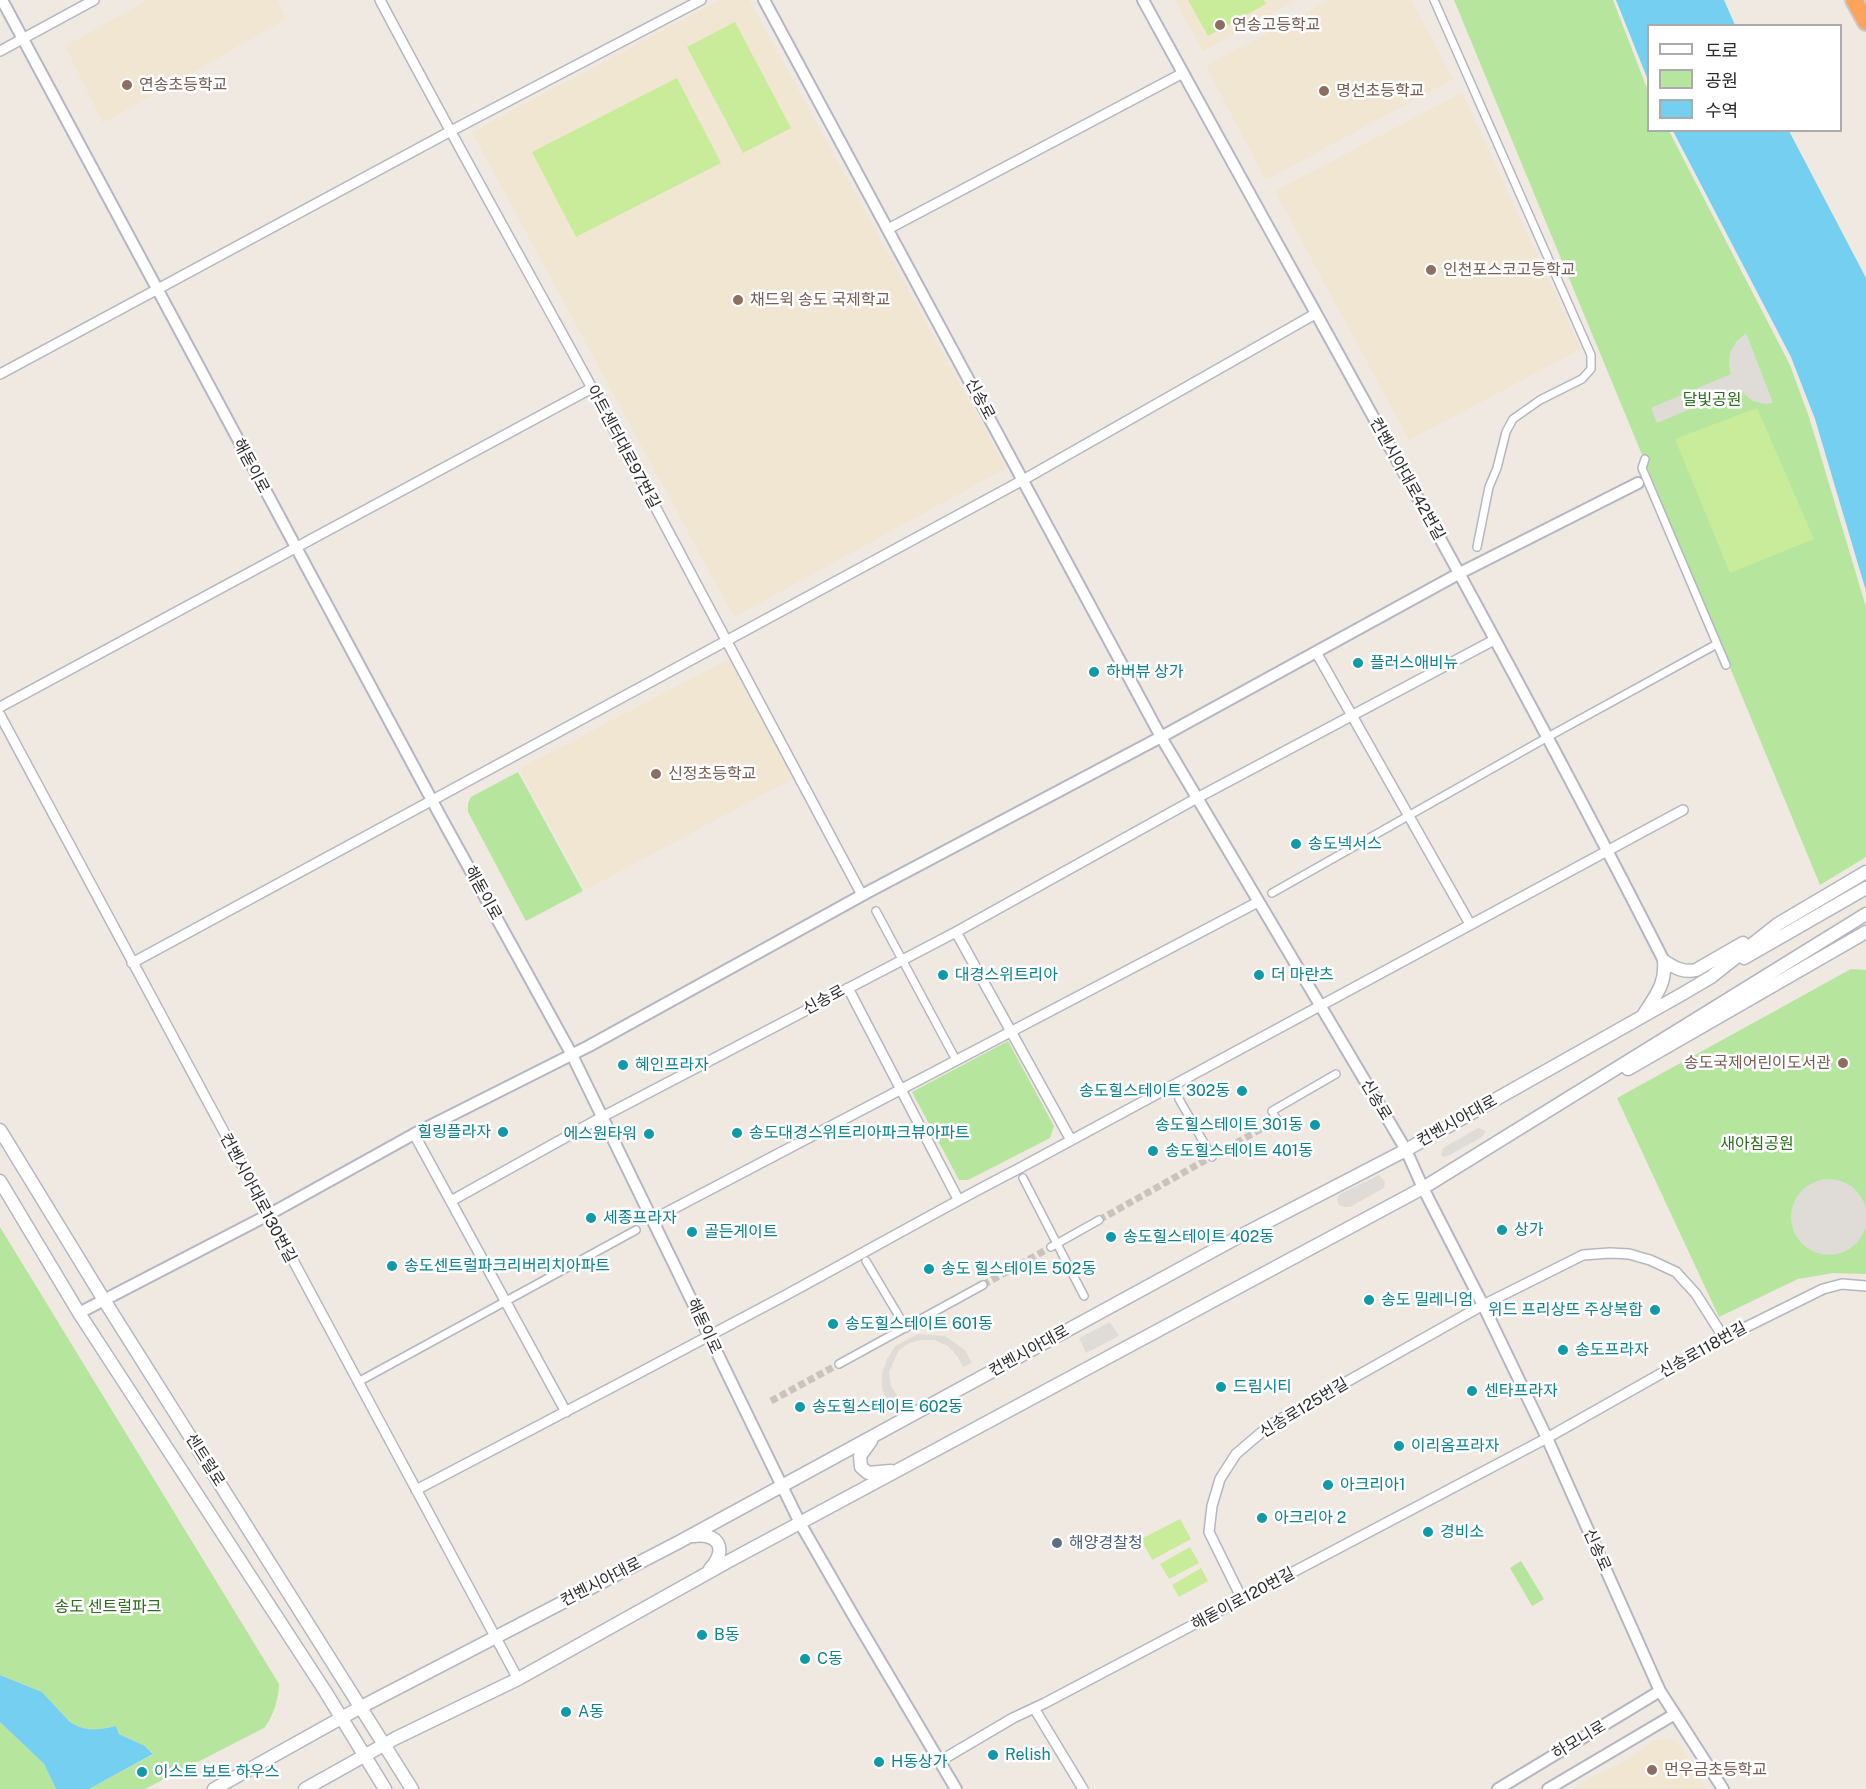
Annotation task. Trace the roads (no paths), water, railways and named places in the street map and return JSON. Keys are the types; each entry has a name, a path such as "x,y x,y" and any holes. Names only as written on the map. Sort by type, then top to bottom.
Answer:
{"highway":[{"path":"1854,0 1866,22"}],"main road":[{"name":"컨벤시아대로","path":"1711,977 1778,924 1866,872"},
{"name":"컨벤시아대로","path":"214,1789 361,1707 679,1542 1232,1241 1406,1150 1866,888"},
{"path":"305,1789 385,1744 518,1679 702,1576 1423,1188 1866,914"},
{"path":"1664,961 1677,969 1689,972 1696,970 1778,924"},
{"path":"1573,1096 1617,1076 1866,932"},
{"path":"1642,1017 1665,975 1664,961"},
{"name":"센트럴로","path":"0,1130 104,1300 412,1789"},
{"name":"센트럴로","path":"0,1181 79,1313 342,1718 385,1789"},
{"path":"883,1431 865,1447 859,1464 868,1473 883,1473 901,1469"},
{"path":"679,1542 705,1534 716,1541 719,1546 718,1561 702,1576"}],"street":[{"name":"해돋이로","path":"2,0 157,291 572,1055 800,1523 956,1789"},
{"path":"0,51 94,0"},
{"name":"아트센터대로97번길","path":"380,0 449,132 592,388 728,639 862,895"},
{"path":"0,374 449,132 701,0"},
{"name":"신송로","path":"764,0 1161,737 1406,1150 1547,1438 1660,1691 1723,1789"},
{"name":"컨벤시아대로42번길","path":"1143,0 1460,573 1546,738 1608,850 1664,961"},
{"path":"1434,0 1591,355 1591,369 1582,379 1540,400 1514,419 1506,432 1484,507 1477,546"},
{"path":"888,229 1183,73"},
{"path":"132,963 1023,480 1315,314"},
{"path":"0,707 592,388"},
{"path":"1645,459 1642,468 1726,665"},
{"path":"79,1313 268,1215 414,1134 572,1055 862,895 1161,737 1460,573 1638,483"},
{"path":"1197,798 1494,640"},
{"path":"1272,893 1718,644"},
{"path":"1316,652 1470,924"},
{"name":"컨벤시아대로130번길","path":"0,715 518,1679"},
{"name":"신송로","path":"451,1201 602,1117 956,932 1197,798"},
{"path":"416,1490 888,1240 958,1199 1683,810"},
{"path":"652,1220 1258,902"},
{"path":"876,911 956,1060"},
{"path":"956,932 1071,1140"},
{"path":"848,988 958,1199"},
{"path":"1277,1120 1272,1111 1336,1074"},
{"path":"1179,1099 1212,1157"},
{"path":"414,1134 566,1412"},
{"path":"1023,1178 1084,1296"},
{"path":"1051,1247 1099,1220"},
{"path":"358,1382 636,1230"},
{"path":"1483,1305 1583,1255 1629,1254 1650,1260 1676,1272 1696,1294 1724,1338"},
{"path":"866,1261 906,1329"},
{"name":"신송로118번길","path":"1547,1438 1724,1338 1823,1289 1842,1284 1866,1286"},
{"path":"839,1364 982,1285"},
{"name":"신송로125번길","path":"1242,1599 1209,1532 1212,1506 1220,1479 1236,1454 1270,1425 1483,1305"},
{"name":"해돋이로120번길","path":"939,1761 998,1726 1547,1438"},
{"name":"하모니로","path":"1498,1789 1660,1691"},
{"path":"1034,1708 1083,1789"},
{"name":"하모니로","path":"1548,1789 1675,1714"}],"water":[{"path":"1616,0 1724,0 1735,24 1647,24 1647,78"},
{"path":"1674,132 1790,132 1866,278 1866,591 1815,419 1791,357"},
{"path":"0,1675 42,1692 70,1722 93,1729 116,1726 119,1734 145,1746 153,1754 89,1789 56,1789 44,1764 0,1722"}],"tunnel":[{"path":"1099,1220 1277,1120"},
{"path":"983,1285 1051,1247"},
{"path":"771,1401 839,1364"}],"place":[{"name":"연송고등학교","path":"1220,25"},
{"name":"연송초등학교","path":"127,85"},
{"name":"명선초등학교","path":"1324,91"},
{"name":"인천포스코고등학교","path":"1431,270"},
{"name":"채드윅 송도 국제학교","path":"738,300"},
{"name":"플러스애비뉴","path":"1358,663"},
{"name":"하버뷰 상가","path":"1094,672"},
{"name":"신정초등학교","path":"656,774"},
{"name":"송도넥서스","path":"1296,844"},
{"name":"대경스위트리아","path":"943,975"},
{"name":"더 마란츠","path":"1259,975"},
{"name":"송도국제어린이도서관","path":"1843,1063"},
{"name":"혜인프라자","path":"623,1065"},
{"name":"송도힐스테이트 302동","path":"1242,1091"},
{"name":"송도힐스테이트 301동","path":"1315,1125"},
{"name":"힐링플라자","path":"503,1132"},
{"name":"송도대경스위트리아파크뷰아파트","path":"737,1133"},
{"name":"에스원타워","path":"649,1134"},
{"name":"송도힐스테이트 401동","path":"1153,1151"},
{"name":"세종프라자","path":"591,1218"},
{"name":"상가","path":"1502,1230"},
{"name":"골든게이트","path":"692,1232"},
{"name":"송도힐스테이트 402동","path":"1111,1237"},
{"name":"송도센트럴파크리버리치아파트","path":"392,1266"},
{"name":"송도 힐스테이트 502동","path":"929,1269"},
{"name":"송도 밀레니엄","path":"1369,1300"},
{"name":"위드 프리상뜨 주상복합","path":"1655,1310"},
{"name":"송도힐스테이트 601동","path":"833,1324"},
{"name":"송도프라자","path":"1563,1350"},
{"name":"드림시티","path":"1221,1387"},
{"name":"센타프라자","path":"1472,1391"},
{"name":"송도힐스테이트 602동","path":"800,1407"},
{"name":"이리옴프라자","path":"1399,1446"},
{"name":"아크리아1","path":"1328,1485"},
{"name":"아크리아 2","path":"1262,1518"},
{"name":"경비소","path":"1428,1532"},
{"name":"해양경찰청","path":"1057,1543"},
{"name":"B동","path":"702,1635"},
{"name":"C동","path":"805,1659"},
{"name":"A동","path":"566,1712"},
{"name":"Relish","path":"993,1755"},
{"name":"H동상가","path":"879,1762"},
{"name":"먼우금초등학교","path":"1652,1770"},
{"name":"이스트 보트 하우스","path":"142,1772"}],"park label":[{"name":"달빛공원","path":"1712,400"},
{"name":"새아침공원","path":"1757,1144"},
{"name":"송도 센트럴파크","path":"108,1607"}]}
